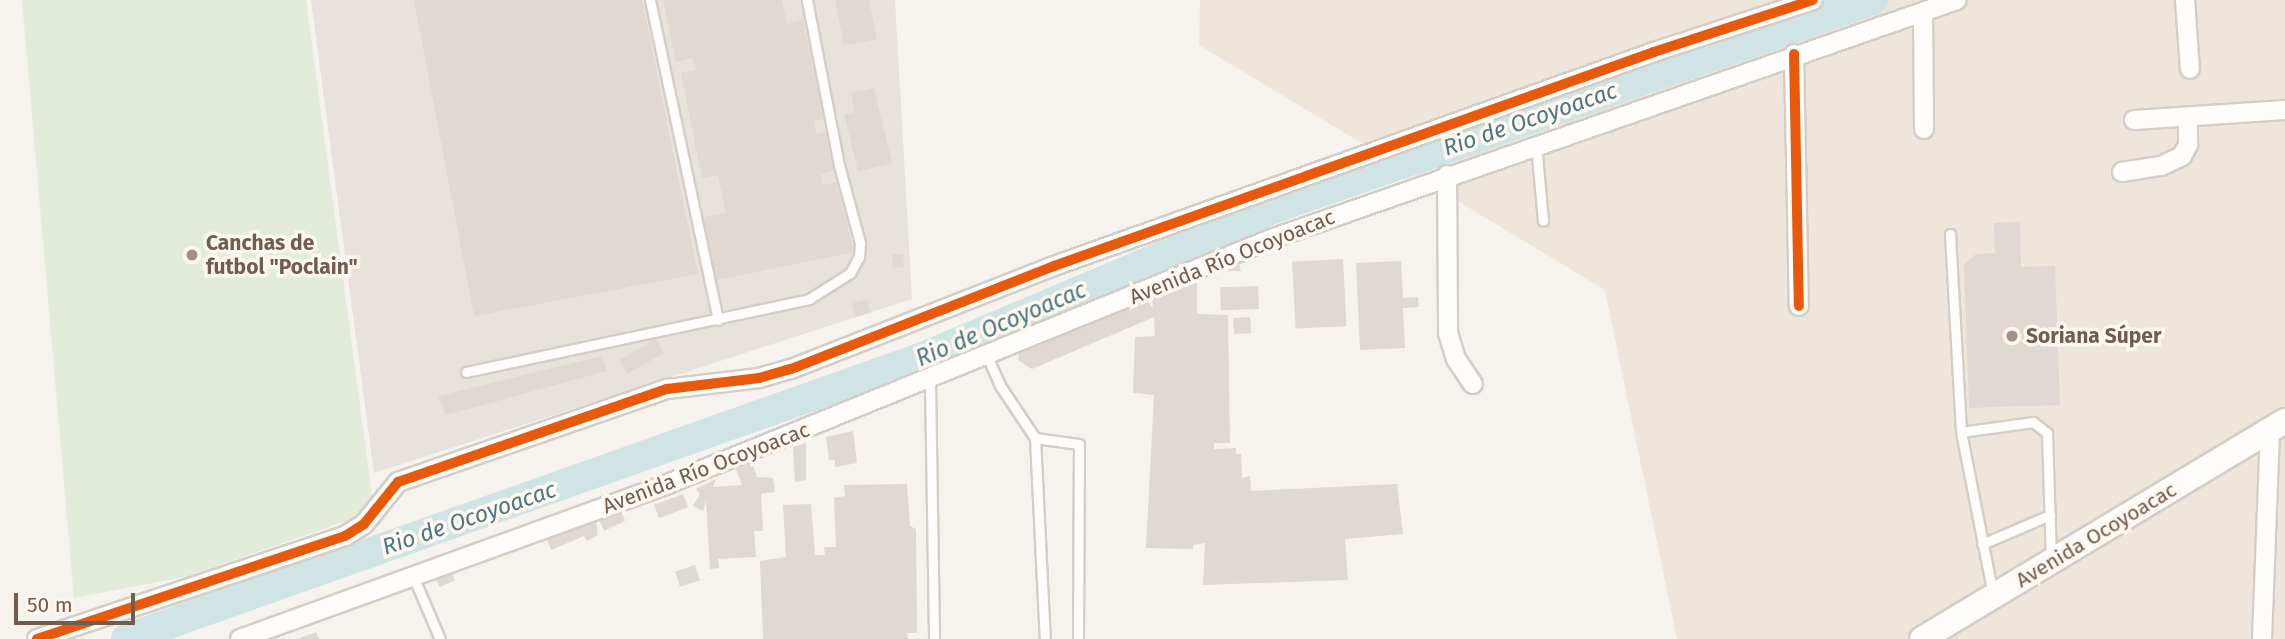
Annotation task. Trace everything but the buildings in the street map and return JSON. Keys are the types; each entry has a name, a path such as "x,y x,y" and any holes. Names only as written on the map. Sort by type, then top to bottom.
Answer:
{"main road":[{"name":"Avenida Ocoyoacac","path":"1923,639 2278,426"}],"street":[{"path":"37,639 345,536 364,524 398,482 667,389 759,378 790,369 1054,266 1654,52 1813,0"},
{"name":"Avenida Río Ocoyoacac","path":"240,639 413,574 670,483 930,381 1271,239 1794,54 1957,0"},
{"path":"2185,0 2190,69"},
{"path":"1923,13 1924,129"},
{"path":"1794,54 1799,306"},
{"path":"2134,120 2285,110"},
{"path":"2122,172 2161,166 2182,156 2188,145 2188,118"},
{"path":"1447,175 1448,333 1456,359 1473,384"},
{"path":"2262,639 2278,493 2278,426"}],"lane":[{"path":"650,0 718,320"},
{"path":"466,372 809,299 843,279 859,257 807,0"},
{"path":"1536,144 1543,221"},
{"path":"1950,234 1961,432 1993,597"},
{"path":"987,356 1001,387 1035,438 1045,639"},
{"path":"930,381 934,639"},
{"path":"1961,432 2033,422 2042,427 2050,440 2051,562"},
{"path":"1035,438 1074,440 1079,446 1078,639"},
{"path":"1982,544 2050,515"},
{"path":"413,574 440,639"}],"shaded area":[{"path":"311,0 895,0 912,299 374,473"},
{"path":"1200,0 2285,0 2285,639 1677,639 1605,290 1199,45"}],"green space":[{"name":"Canchas de futbol \"Poclain\"","path":"22,0 306,0 374,511 189,576 74,598"}],"waterway":[{"name":"Rio de Ocoyoacac","path":"126,639 923,357 1275,208 1873,0"}],"cycle path":[{"path":"37,639 345,536 364,524 398,482 667,389 759,378 791,369 1054,266 1654,52 1813,0"},
{"path":"1794,54 1799,306"}],"place":[{"name":"Canchas de futbol \"Poclain\"","path":"192,255"},
{"name":"Soriana Súper","path":"2012,336"}]}
